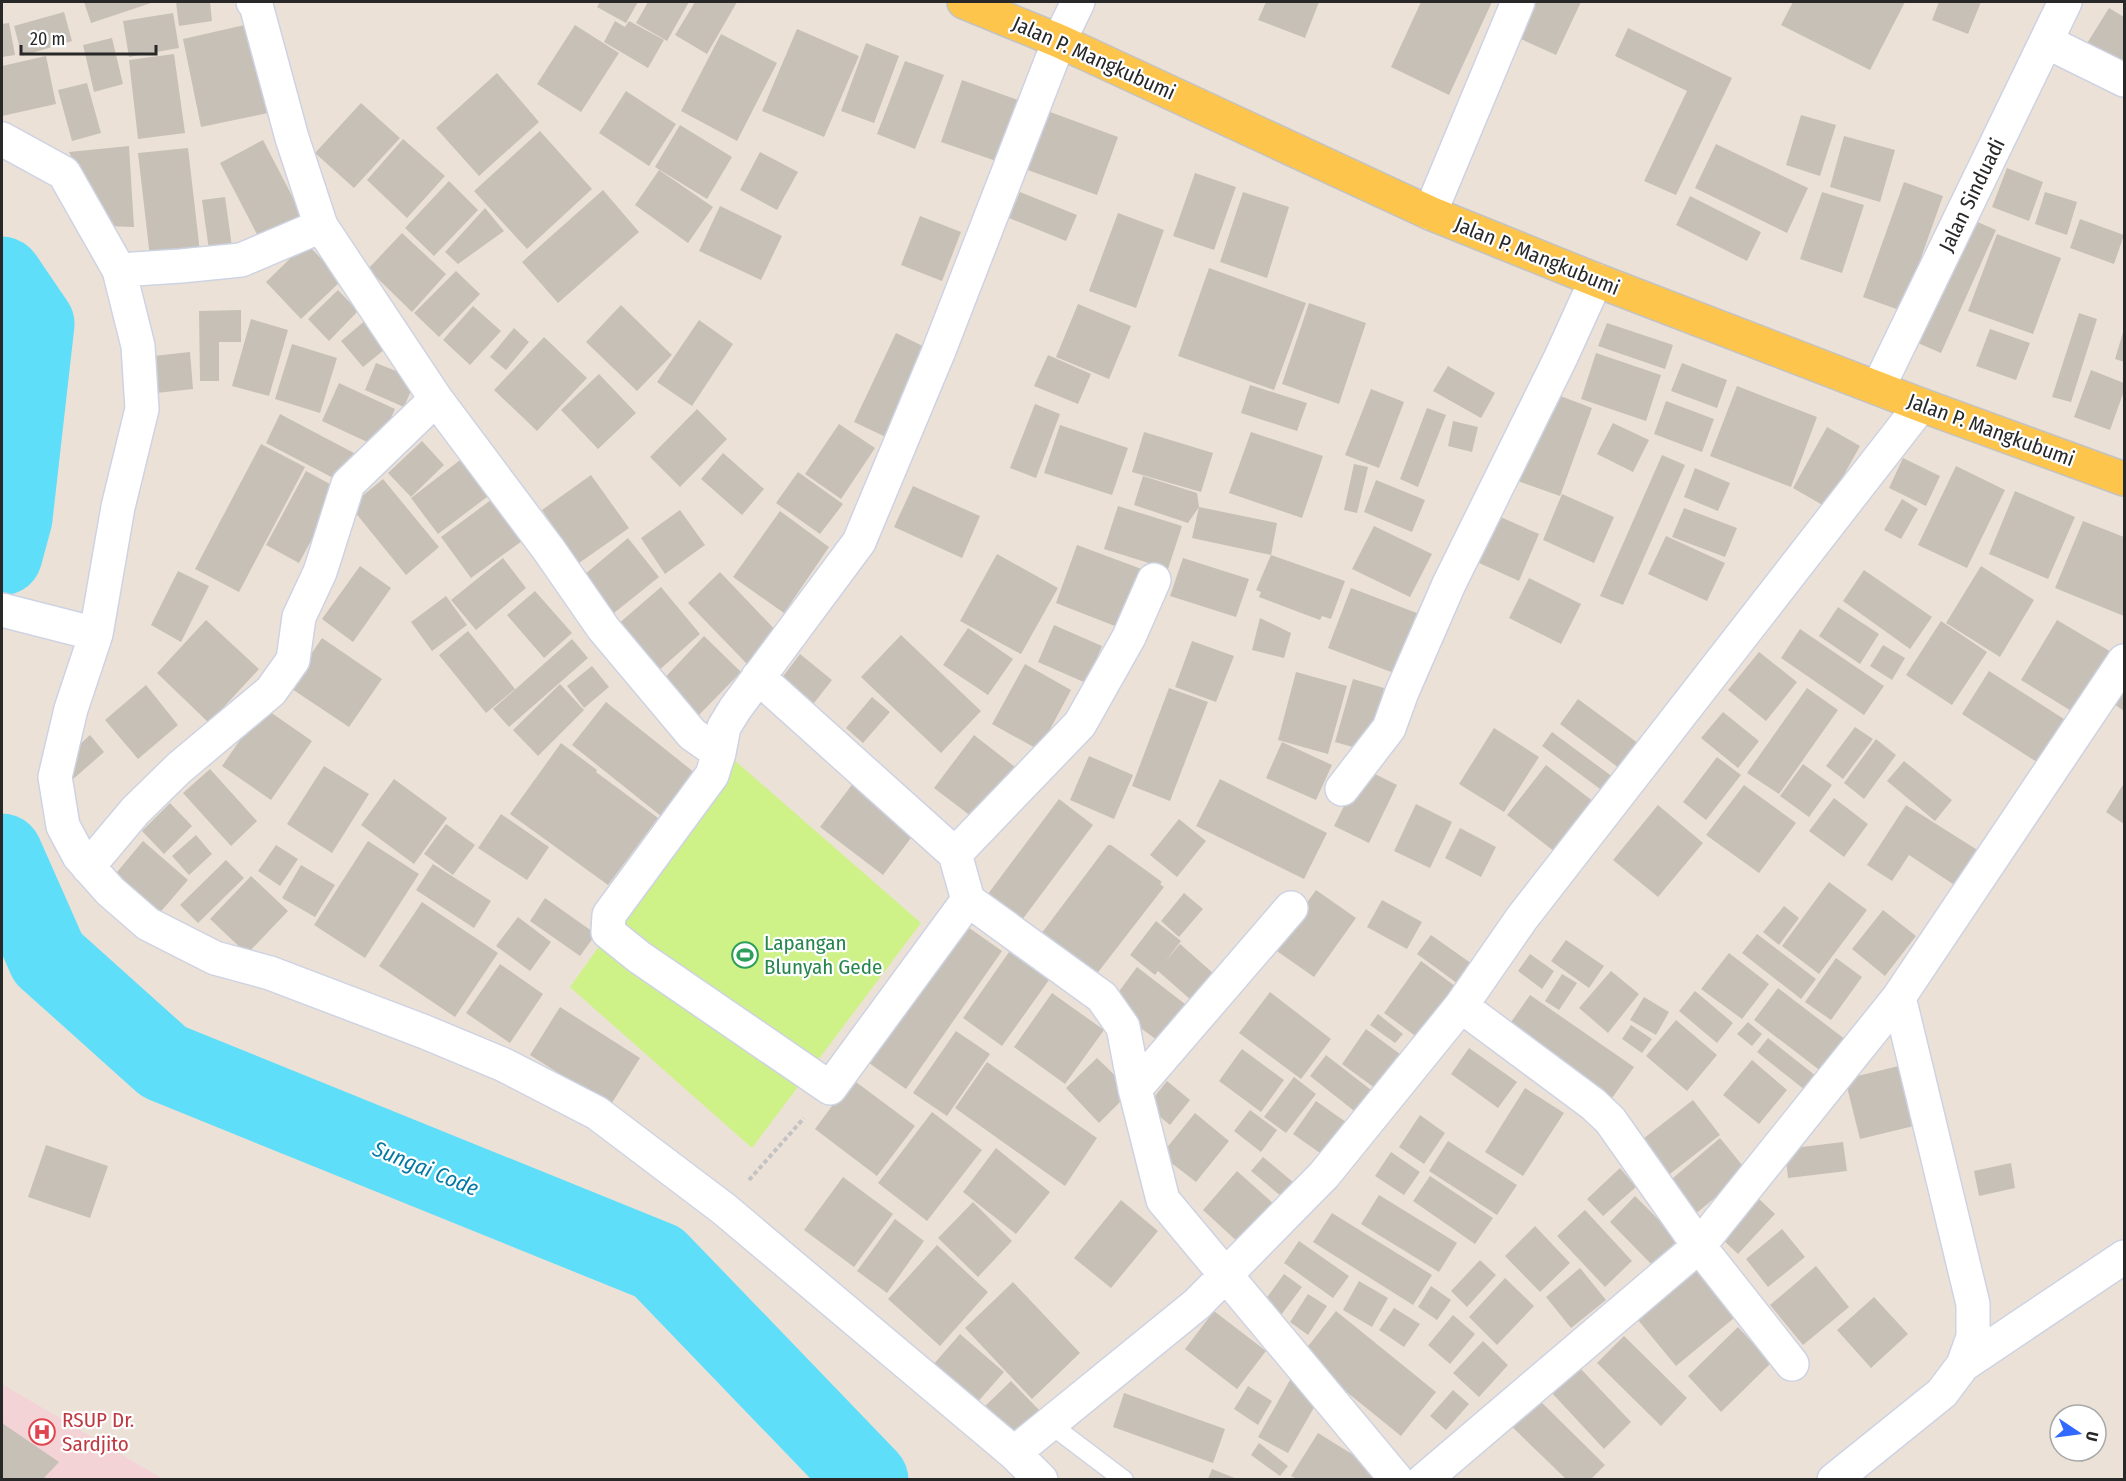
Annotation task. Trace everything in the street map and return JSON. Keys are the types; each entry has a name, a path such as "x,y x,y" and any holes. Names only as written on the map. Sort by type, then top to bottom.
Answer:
{"main road":[{"name":"Jalan P. Mangkubumi","path":"964,2 1059,41 1430,213 1596,280 1921,405 2124,479"}],"street":[{"path":"253,2 256,5 292,138 321,226 436,399 549,550 603,628 692,734 719,753"},
{"path":"968,900 830,1088 639,957 608,932 609,915 712,776 724,727 758,677 859,542 938,353 1059,41 1078,2"},
{"path":"1430,213 1518,2"},
{"name":"Jalan Sinduadi","path":"1878,387 2065,2"},
{"path":"2047,42 2124,80"},
{"path":"2,139 64,173 119,270 138,346 142,409 118,507 81,630 71,709 55,777 63,826 79,856 110,891 148,924 215,958 270,973 424,1032 504,1065 597,1113 724,1209 1014,1453 1041,1479"},
{"path":"119,270 181,267 241,260 321,226"},
{"path":"1342,789 1389,728 1402,692 1449,584 1561,357 1596,280"},
{"path":"88,867 135,811 179,768 271,691 293,660 299,617 320,572 348,484 436,399"},
{"path":"1014,1453 1197,1304 1324,1174 1461,1006 1522,918 1921,405"},
{"path":"955,854 1080,724 1129,637 1154,580"},
{"path":"2,610 81,630"},
{"path":"1424,1479 1699,1246 1899,997 2124,661"},
{"path":"758,677 955,854 968,900 1102,997 1123,1027 1135,1089 1163,1200 1397,1479"},
{"path":"1135,1089 1291,908"},
{"path":"1834,1479 1942,1393 1963,1365 1973,1337 1973,1304 1899,997"},
{"path":"1461,1006 1593,1104 1610,1120 1699,1246 1792,1364"},
{"path":"1963,1365 2124,1257"}],"lane":[{"path":"1050,1424 1124,1479"}],"path":[{"path":"724,1209 830,1088"}],"shaded area":[{"name":"RSUP Dr. Sardjito","path":"2,1384 163,1479 2,1480"}],"green space":[{"name":"Lapangan Blunyah Gede","path":"733,759 921,923 752,1148 570,987"}],"building":[{"path":"84,2 154,2 91,23"},
{"path":"176,2 210,2 212,21 179,26"},
{"path":"600,2 638,2 626,23 597,7"},
{"path":"648,2 689,2 667,41 636,23"},
{"path":"695,2 737,2 707,54 675,35"},
{"path":"1266,2 1319,2 1305,38 1258,20"},
{"path":"1421,2 1492,2 1449,95 1391,67"},
{"path":"1528,2 1581,2 1556,55 1512,35"},
{"path":"1793,2 1905,2 1870,70 1781,25"},
{"path":"1939,2 1981,2 1968,34 1932,20"},
{"path":"2109,8 2124,17 2124,69 2086,45"},
{"path":"64,12 72,41 22,56 14,26"},
{"path":"173,13 179,48 129,57 123,21"},
{"path":"615,21 625,27 629,21 664,40 648,68 604,42"},
{"path":"9,23 15,55 2,57 2,24"},
{"path":"249,24 268,113 201,127 183,39"},
{"path":"575,25 619,53 581,112 537,84"},
{"path":"1628,28 1732,78 1676,195 1644,181 1687,91 1615,56"},
{"path":"797,29 859,56 824,137 762,111"},
{"path":"721,34 777,63 737,141 681,111"},
{"path":"112,38 123,84 94,92 83,45"},
{"path":"866,43 899,56 874,123 841,111"},
{"path":"174,54 185,133 138,139 129,60"},
{"path":"46,56 56,104 2,116 2,66"},
{"path":"905,61 944,75 915,149 877,134"},
{"path":"497,73 539,122 479,176 436,128"},
{"path":"962,80 1021,101 999,162 941,142"},
{"path":"87,83 101,133 72,141 58,90"},
{"path":"626,91 676,124 649,166 599,133"},
{"path":"361,103 400,138 354,188 315,153"},
{"path":"1042,109 1118,137 1097,195 1022,168"},
{"path":"1801,115 1836,125 1820,176 1786,165"},
{"path":"680,125 732,157 707,199 655,167"},
{"path":"540,131 592,189 527,249 474,191"},
{"path":"1844,136 1895,150 1880,202 1830,187"},
{"path":"403,139 445,176 407,218 367,180"},
{"path":"263,140 303,217 260,240 220,163"},
{"path":"1716,144 1808,188 1787,233 1695,188"},
{"path":"129,146 134,227 104,226 69,152"},
{"path":"188,148 200,252 150,257 138,153"},
{"path":"760,152 798,172 777,210 740,190"},
{"path":"2007,168 2043,182 2029,221 1992,207"},
{"path":"659,170 713,207 688,243 635,205"},
{"path":"1195,173 1236,187 1214,250 1173,236"},
{"path":"449,181 478,210 434,256 405,228"},
{"path":"1904,182 1943,196 1902,311 1863,297"},
{"path":"603,190 639,232 558,303 522,262"},
{"path":"1020,192 1077,215 1066,241 1009,218"},
{"path":"1243,192 1289,207 1267,278 1220,262"},
{"path":"1822,192 1864,205 1842,273 1800,259"},
{"path":"2045,192 2077,202 2067,235 2035,224"},
{"path":"1690,196 1761,232 1747,261 1676,225"},
{"path":"225,197 232,247 209,250 202,200"},
{"path":"720,206 782,236 761,280 699,251"},
{"path":"485,208 504,231 458,264 445,252"},
{"path":"1118,213 1164,230 1136,308 1089,291"},
{"path":"920,216 961,232 942,281 901,265"},
{"path":"1966,217 1996,230 1941,353 1911,340"},
{"path":"2080,219 2124,235 2114,264 2070,248"},
{"path":"402,233 446,274 412,312 368,269"},
{"path":"1997,234 2061,258 2033,334 1968,311"},
{"path":"306,243 342,280 301,319 266,282"},
{"path":"1209,268 1306,303 1274,390 1178,356"},
{"path":"456,271 480,294 439,337 414,313"},
{"path":"338,290 358,311 329,341 308,319"},
{"path":"1309,303 1366,323 1339,404 1282,384"},
{"path":"1078,304 1131,326 1109,379 1056,357"},
{"path":"621,305 672,355 637,391 586,342"},
{"path":"473,306 501,331 470,365 443,340"},
{"path":"241,310 241,342 219,342 219,381 200,381 199,311"},
{"path":"2079,313 2097,319 2071,402 2052,397"},
{"path":"251,319 288,330 269,396 232,386"},
{"path":"367,319 390,345 363,367 341,341"},
{"path":"699,320 733,344 692,406 657,382"},
{"path":"1607,323 1673,345 1665,369 1598,346"},
{"path":"514,328 529,342 506,370 490,357"},
{"path":"1990,329 2030,343 2016,380 1976,366"},
{"path":"2124,329 2124,362 2115,359"},
{"path":"896,333 931,350 888,438 854,422"},
{"path":"544,337 587,378 537,431 494,390"},
{"path":"292,344 337,358 320,413 275,399"},
{"path":"190,352 193,389 147,394 144,357"},
{"path":"1596,353 1661,375 1646,421 1581,399"},
{"path":"1048,355 1091,374 1078,404 1034,386"},
{"path":"376,363 416,379 404,407 365,390"},
{"path":"1682,363 1727,380 1717,408 1671,391"},
{"path":"1448,366 1495,393 1481,418 1433,391"},
{"path":"2091,370 2124,383 2124,391 2110,430 2074,417"},
{"path":"599,374 636,413 598,449 561,410"},
{"path":"339,383 395,409 378,447 322,421"},
{"path":"1250,385 1307,403 1297,431 1241,413"},
{"path":"1737,386 1817,417 1791,487 1710,456"},
{"path":"1371,389 1404,402 1379,468 1345,455"},
{"path":"1547,391 1592,408 1560,496 1515,480"},
{"path":"1666,401 1714,419 1702,452 1654,434"},
{"path":"1035,404 1060,414 1036,478 1010,468"},
{"path":"1427,408 1446,415 1418,487 1400,479"},
{"path":"697,409 727,439 680,487 650,457"},
{"path":"280,414 354,453 339,481 266,443"},
{"path":"1453,421 1478,427 1472,452 1448,446"},
{"path":"1613,423 1649,440 1633,472 1597,454"},
{"path":"839,424 875,448 841,499 805,474"},
{"path":"1060,425 1128,448 1112,495 1044,473"},
{"path":"1827,427 1860,446 1826,507 1793,488"},
{"path":"1144,432 1213,453 1201,492 1132,472"},
{"path":"1251,432 1323,456 1302,518 1229,493"},
{"path":"422,441 444,465 411,497 388,473"},
{"path":"261,444 305,467 239,592 195,569"},
{"path":"723,453 764,489 742,515 701,479"},
{"path":"1662,455 1685,465 1623,605 1600,596"},
{"path":"464,457 491,494 438,534 411,498"},
{"path":"1903,458 1940,476 1926,506 1889,488"},
{"path":"1354,464 1368,467 1357,513 1344,510"},
{"path":"1956,466 2005,490 1967,568 1918,545"},
{"path":"1695,468 1730,483 1718,511 1684,497"},
{"path":"306,471 339,489 299,563 266,545"},
{"path":"798,472 843,504 820,534 776,503"},
{"path":"591,475 629,528 579,563 542,510"},
{"path":"1143,476 1197,493 1199,507 1188,523 1134,505"},
{"path":"383,479 439,547 406,575 350,506"},
{"path":"1376,480 1425,500 1412,532 1364,512"},
{"path":"913,486 980,516 962,558 894,527"},
{"path":"2015,491 2075,517 2048,579 1989,554"},
{"path":"1562,494 1614,517 1594,563 1543,540"},
{"path":"495,497 525,539 471,578 441,537"},
{"path":"1902,499 1918,509 1901,539 1884,530"},
{"path":"1118,506 1182,526 1168,569 1104,549"},
{"path":"1199,507 1277,523 1271,555 1192,538"},
{"path":"1684,508 1737,528 1725,557 1672,537"},
{"path":"680,510 705,545 665,574 641,538"},
{"path":"780,511 829,547 784,613 733,577"},
{"path":"1489,512 1539,534 1519,581 1468,558"},
{"path":"2083,521 2124,537 2124,616 2055,588"},
{"path":"1374,526 1432,554 1410,597 1352,569"},
{"path":"1666,536 1725,563 1707,601 1648,574"},
{"path":"628,538 659,577 614,613 584,575"},
{"path":"1077,545 1147,571 1125,630 1056,603"},
{"path":"997,554 1058,588 1021,654 960,621"},
{"path":"1271,555 1345,581 1331,619 1322,616 1320,620 1259,597 1261,592 1256,590"},
{"path":"503,558 526,588 476,630 451,600"},
{"path":"1183,558 1249,579 1236,617 1170,596"},
{"path":"360,566 391,588 353,642 322,619"},
{"path":"1981,566 2034,600 2000,657 1946,623"},
{"path":"1864,570 1932,617 1910,649 1843,601"},
{"path":"178,571 209,586 181,642 151,625"},
{"path":"720,572 780,635 749,666 688,603"},
{"path":"1529,578 1581,604 1561,644 1509,618"},
{"path":"661,587 700,634 657,672 617,625"},
{"path":"1351,588 1422,615 1399,675 1328,648"},
{"path":"535,591 572,633 544,658 507,615"},
{"path":"446,596 467,625 432,651 411,622"},
{"path":"1838,607 1879,634 1860,664 1819,636"},
{"path":"1260,618 1291,633 1284,658 1252,650"},
{"path":"206,620 259,669 209,723 157,673"},
{"path":"2057,620 2118,656 2081,717 2021,680"},
{"path":"1941,621 1987,652 1952,705 1906,675"},
{"path":"1054,625 1102,646 1086,683 1038,662"},
{"path":"968,628 1013,659 988,695 943,665"},
{"path":"1800,629 1884,686 1864,715 1781,658"},
{"path":"468,631 515,689 486,713 439,655"},
{"path":"901,635 981,711 941,753 861,677"},
{"path":"704,636 741,672 695,719 659,684"},
{"path":"322,638 382,679 349,727 289,687"},
{"path":"572,639 588,658 509,727 493,709"},
{"path":"1192,641 1234,656 1216,702 1175,687"},
{"path":"1883,645 1905,658 1892,680 1870,666"},
{"path":"1759,652 1797,682 1766,721 1728,690"},
{"path":"800,654 832,680 807,712 775,687"},
{"path":"1025,664 1071,690 1039,750 992,724"},
{"path":"592,666 609,687 584,708 567,686"},
{"path":"1989,671 2067,721 2040,764 1962,714"},
{"path":"1296,672 1347,686 1328,754 1278,740"},
{"path":"1353,679 1384,688 1367,751 1335,742"},
{"path":"560,684 584,710 538,756 513,730"},
{"path":"146,685 178,725 138,759 105,720"},
{"path":"1169,688 1208,702 1170,801 1132,786"},
{"path":"1807,688 1838,710 1779,794 1747,773"},
{"path":"2124,688 2124,711 2114,704"},
{"path":"872,697 890,712 863,743 846,728"},
{"path":"1578,699 1646,749 1627,774 1560,724"},
{"path":"606,702 700,777 666,820 572,745"},
{"path":"263,707 312,741 271,800 222,766"},
{"path":"1723,712 1759,741 1738,768 1701,738"},
{"path":"1855,727 1873,739 1843,779 1826,766"},
{"path":"1494,728 1539,757 1504,812 1459,784"},
{"path":"1552,732 1621,783 1611,797 1542,746"},
{"path":"90,735 104,752 72,780 59,764"},
{"path":"974,735 1015,767 976,820 934,788"},
{"path":"1876,739 1896,755 1864,799 1844,783"},
{"path":"1282,742 1332,765 1316,800 1266,778"},
{"path":"561,743 658,818 608,885 510,814"},
{"path":"1089,756 1133,775 1114,819 1070,800"},
{"path":"1717,757 1741,775 1706,820 1683,802"},
{"path":"1904,761 1952,800 1935,821 1887,781"},
{"path":"1803,764 1832,785 1809,817 1780,796"},
{"path":"1546,765 1598,805 1559,855 1507,815"},
{"path":"324,766 369,794 332,853 287,824"},
{"path":"1363,768 1397,785 1369,843 1334,826"},
{"path":"210,769 257,821 231,846 183,793"},
{"path":"394,779 447,818 414,864 361,825"},
{"path":"1220,779 1327,833 1304,879 1196,826"},
{"path":"854,782 917,830 883,875 820,827"},
{"path":"2124,783 2124,824 2106,812"},
{"path":"1744,785 1796,823 1759,873 1706,835"},
{"path":"1834,798 1868,824 1844,857 1809,831"},
{"path":"1059,799 1093,825 1016,928 982,902"},
{"path":"170,803 192,826 164,854 142,831"},
{"path":"1416,804 1452,822 1430,868 1394,851"},
{"path":"1658,805 1703,843 1658,897 1613,860"},
{"path":"1906,805 1979,851 1956,886 1909,855 1892,881 1867,865"},
{"path":"501,814 549,847 527,880 478,848"},
{"path":"1179,819 1206,841 1177,877 1150,855"},
{"path":"446,824 475,845 453,875 424,854"},
{"path":"1460,828 1496,847 1481,877 1445,858"},
{"path":"196,835 212,854 189,875 172,856"},
{"path":"143,841 188,880 157,916 112,878"},
{"path":"368,841 419,874 365,958 314,925"},
{"path":"276,845 298,859 280,886 258,871"},
{"path":"1108,845 1162,882 1160,884 1164,887 1092,980 1038,938"},
{"path":"226,860 244,878 198,923 180,905"},
{"path":"433,864 491,901 474,928 416,890"},
{"path":"301,865 335,885 315,917 282,898"},
{"path":"251,876 288,911 247,954 210,919"},
{"path":"1829,882 1867,910 1819,974 1782,946"},
{"path":"1316,890 1356,918 1314,977 1274,949"},
{"path":"1184,893 1203,909 1179,937 1161,921"},
{"path":"545,898 596,934 580,956 530,921"},
{"path":"1382,900 1422,922 1407,949 1367,927"},
{"path":"422,902 498,953 455,1017 379,966"},
{"path":"1784,906 1799,918 1779,945 1763,932"},
{"path":"1883,910 1916,936 1885,976 1852,949"},
{"path":"518,917 551,942 530,971 496,946"},
{"path":"1156,921 1181,941 1165,962 1180,944 1222,981 1200,1008 1158,971 1155,975 1130,955"},
{"path":"965,925 1002,951 906,1089 869,1063"},
{"path":"1757,934 1816,979 1801,999 1742,953"},
{"path":"1431,935 1475,966 1461,986 1417,954"},
{"path":"1566,940 1604,966 1589,988 1551,961"},
{"path":"1009,952 1049,980 1002,1046 963,1018"},
{"path":"1729,953 1769,984 1742,1019 1701,989"},
{"path":"1530,954 1554,971 1542,989 1518,971"},
{"path":"1836,958 1862,977 1831,1020 1805,1002"},
{"path":"1421,961 1459,989 1421,1040 1384,1013"},
{"path":"500,964 543,994 510,1043 466,1013"},
{"path":"1137,967 1198,1014 1168,1048 1109,1005"},
{"path":"1611,971 1639,994 1608,1033 1579,1008"},
{"path":"1562,974 1577,983 1559,1010 1545,1001"},
{"path":"1778,988 1846,1040 1822,1072 1754,1020"},
{"path":"1695,991 1733,1023 1717,1043 1679,1011"},
{"path":"1270,992 1331,1039 1301,1079 1239,1033"},
{"path":"1052,993 1104,1030 1065,1084 1014,1047"},
{"path":"1530,995 1634,1067 1605,1108 1502,1035"},
{"path":"1644,997 1669,1012 1656,1035 1630,1020"},
{"path":"560,1007 640,1058 610,1106 530,1055"},
{"path":"1378,1014 1403,1034 1395,1043 1370,1025"},
{"path":"1676,1020 1717,1055 1687,1091 1646,1056"},
{"path":"1748,1022 1762,1034 1752,1046 1737,1034"},
{"path":"1631,1025 1652,1039 1642,1053 1622,1039"},
{"path":"1366,1029 1408,1060 1383,1094 1342,1064"},
{"path":"956,1031 990,1054 947,1116 913,1093"},
{"path":"1768,1038 1816,1076 1805,1090 1757,1052"},
{"path":"1469,1048 1517,1082 1498,1108 1451,1074"},
{"path":"1242,1049 1284,1080 1261,1112 1219,1081"},
{"path":"1326,1055 1380,1097 1363,1118 1310,1076"},
{"path":"1097,1058 1131,1091 1099,1123 1066,1088"},
{"path":"1752,1060 1787,1090 1759,1124 1723,1095"},
{"path":"987,1062 1097,1138 1065,1186 955,1108"},
{"path":"1903,1065 1918,1125 1860,1139 1845,1079"},
{"path":"1294,1077 1316,1094 1286,1133 1264,1117"},
{"path":"852,1079 915,1126 877,1176 815,1129"},
{"path":"1167,1081 1190,1100 1170,1125 1147,1106"},
{"path":"1525,1088 1564,1113 1523,1176 1485,1152"},
{"path":"1693,1100 1720,1135 1666,1177 1639,1142"},
{"path":"1316,1101 1353,1127 1330,1160 1293,1134"},
{"path":"1250,1110 1277,1130 1261,1152 1234,1131"},
{"path":"932,1112 982,1150 927,1221 878,1183"},
{"path":"1195,1113 1229,1141 1196,1182 1161,1155"},
{"path":"1420,1115 1445,1133 1424,1164 1399,1147"},
{"path":"1720,1138 1747,1171 1693,1216 1666,1184"},
{"path":"1448,1141 1517,1185 1497,1215 1429,1171"},
{"path":"1843,1142 1847,1171 1788,1178 1785,1149"},
{"path":"46,1145 108,1166 90,1218 28,1197"},
{"path":"996,1148 1050,1192 1016,1234 963,1192"},
{"path":"1391,1152 1420,1172 1404,1195 1375,1176"},
{"path":"1263,1157 1300,1188 1288,1202 1251,1171"},
{"path":"2011,1163 2015,1188 1979,1196 1974,1171"},
{"path":"1620,1168 1636,1187 1603,1216 1587,1199"},
{"path":"1237,1171 1275,1205 1240,1244 1203,1210"},
{"path":"1430,1176 1493,1218 1475,1244 1413,1201"},
{"path":"843,1177 893,1214 854,1267 804,1230"},
{"path":"1379,1195 1457,1243 1439,1272 1361,1224"},
{"path":"1635,1196 1681,1242 1655,1268 1610,1222"},
{"path":"1758,1198 1775,1214 1738,1254 1721,1238"},
{"path":"1121,1200 1158,1231 1111,1288 1074,1258"},
{"path":"973,1202 1012,1241 978,1277 938,1238"},
{"path":"1585,1210 1632,1261 1605,1287 1557,1236"},
{"path":"1332,1213 1432,1275 1413,1305 1313,1242"},
{"path":"895,1219 924,1241 887,1293 857,1271"},
{"path":"1535,1226 1570,1263 1540,1292 1505,1256"},
{"path":"1782,1229 1805,1257 1768,1287 1746,1259"},
{"path":"1299,1241 1349,1276 1333,1298 1284,1263"},
{"path":"937,1245 988,1292 940,1346 888,1299"},
{"path":"1480,1260 1496,1275 1467,1307 1451,1291"},
{"path":"1816,1266 1849,1307 1803,1345 1770,1305"},
{"path":"1580,1268 1606,1300 1571,1328 1546,1297"},
{"path":"1696,1271 1734,1318 1676,1366 1638,1320"},
{"path":"1284,1274 1302,1287 1278,1319 1260,1307"},
{"path":"1505,1278 1534,1306 1497,1345 1469,1317"},
{"path":"1359,1281 1388,1298 1372,1327 1343,1310"},
{"path":"1013,1282 1080,1353 1032,1399 965,1328"},
{"path":"1431,1286 1451,1300 1437,1320 1418,1307"},
{"path":"1308,1294 1327,1306 1308,1335 1290,1322"},
{"path":"1874,1297 1908,1334 1871,1368 1837,1330"},
{"path":"1394,1308 1420,1324 1404,1347 1379,1330"},
{"path":"1214,1311 1266,1351 1237,1389 1185,1349"},
{"path":"1336,1311 1436,1392 1401,1436 1301,1355"},
{"path":"1453,1315 1475,1334 1450,1364 1428,1345"},
{"path":"1738,1327 1771,1363 1721,1412 1688,1376"},
{"path":"960,1334 1004,1372 975,1405 932,1366"},
{"path":"1624,1336 1687,1398 1661,1426 1597,1363"},
{"path":"1483,1341 1508,1365 1479,1397 1453,1373"},
{"path":"1580,1368 1631,1422 1604,1449 1552,1393"},
{"path":"1290,1380 1320,1397 1288,1453 1258,1437"},
{"path":"1011,1381 1040,1411 1010,1441 980,1411"},
{"path":"1248,1386 1272,1401 1258,1425 1234,1409"},
{"path":"1453,1390 1469,1404 1446,1430 1430,1416"},
{"path":"1124,1393 1225,1429 1213,1463 1113,1427"},
{"path":"1532,1393 1605,1465 1591,1479 1566,1479 1505,1420"},
{"path":"2,1423 59,1462 43,1479 2,1479"},
{"path":"1318,1433 1392,1479 1297,1479 1291,1476"},
{"path":"1259,1443 1288,1466 1280,1476 1251,1455"},
{"path":"1212,1469 1237,1479 1208,1479"}],"waterway":[{"name":"Sungai Code","path":"2,277 34,324 12,518 2,555"},
{"name":"Sungai Code","path":"2,854 48,958 164,1062 658,1262 868,1480"}],"place":[{"name":"Lapangan Blunyah Gede","path":"745,955"},
{"name":"RSUP Dr. Sardjito","path":"42,1432"}]}
